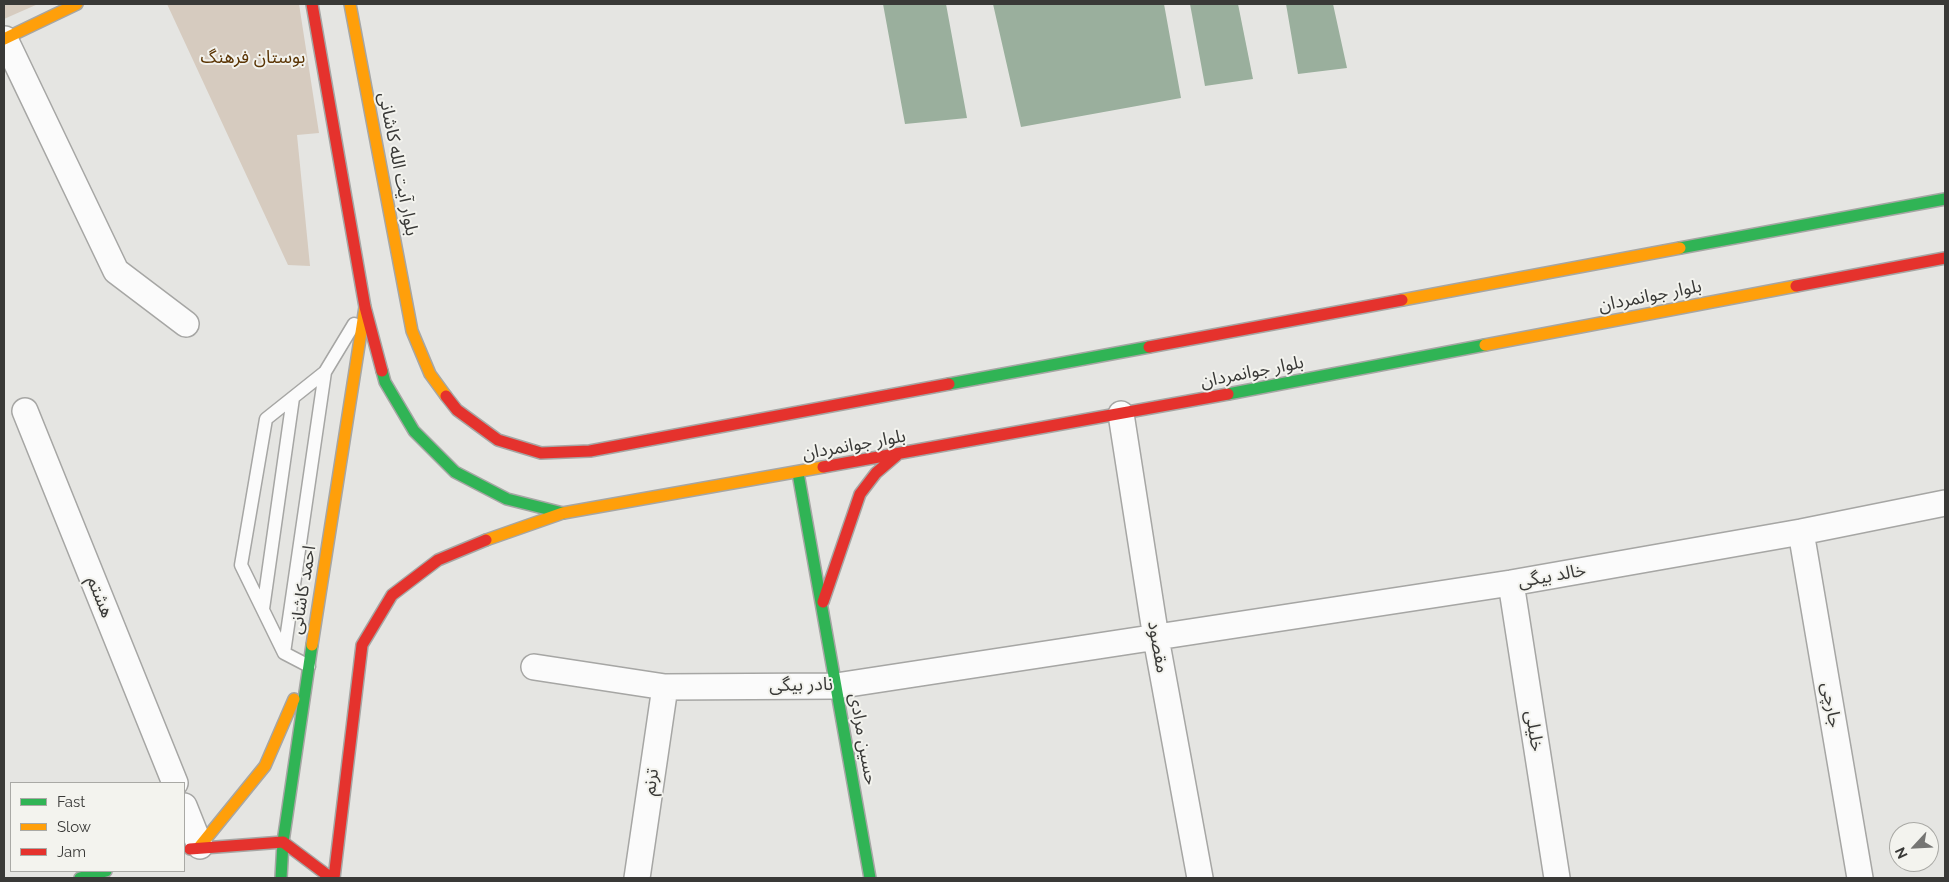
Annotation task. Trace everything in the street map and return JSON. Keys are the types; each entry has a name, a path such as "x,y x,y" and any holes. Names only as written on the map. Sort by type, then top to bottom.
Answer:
{"main road":[{"path":"4,39 77,4"},
{"path":"312,4 365,307 385,382 414,431 455,472 507,498 564,513"},
{"name":"بلوار آیت الله کاشانی","path":"350,4 412,331 430,374 457,410 498,440 541,453 590,451 1945,199"},
{"name":"بلوار جوانمردان","path":"564,513 798,473 1121,414 1945,258"},
{"name":"احمد کاشانی","path":"281,878 283,842 308,666 365,307"},
{"name":"حسین مرادی","path":"822,606 846,530 860,494 876,473 897,455"},
{"name":"حسین مرادی","path":"798,473 870,878"},
{"path":"192,849 283,842 332,878 362,645 392,595 438,560 500,534 564,513"},
{"path":"192,849 265,766 308,666"},
{"path":"80,878 102,872"}],"street":[{"path":"4,39 116,271 186,324"},
{"name":"هشتم","path":"25,411 175,782"},
{"name":"مقصود","path":"1121,414 1156,638 1200,878"},
{"name":"خالد بیگی","path":"1156,638 1511,583 1801,532 1945,503"},
{"name":"جارچی","path":"1801,532 1860,878"},
{"name":"خلیلی","path":"1511,583 1556,878"},
{"name":"نادر بیگی","path":"534,667 665,687 836,686 1156,638"},
{"name":"ترنم","path":"637,878 665,687"},
{"path":"185,811 192,849"}],"lane":[{"path":"308,666 284,653 241,565 266,419 325,372 365,307"},
{"path":"284,653 325,372"},
{"path":"263,609 293,398"}],"green space":[{"path":"4,4 38,4 4,19"},
{"name":"بوستان فرهنگ","path":"167,4 299,4 319,133 297,135 310,266 288,265"}],"shaded area":[{"path":"883,4 946,4 967,118 905,124"},
{"path":"993,4 1164,4 1181,98 1021,127"},
{"path":"1190,4 1238,4 1253,79 1205,86"},
{"path":"1286,4 1333,4 1347,68 1298,74"}],"traffic: fast":[{"path":"1680,248 1945,199"},
{"path":"1228,394 1485,345"},
{"path":"949,384 1149,347"},
{"path":"382,371 385,382 414,431 455,472 507,499 563,513"},
{"path":"798,473 870,878"},
{"path":"281,878 283,842 312,645"},
{"path":"80,878 102,872"}],"traffic: slow":[{"path":"4,39 77,4"},
{"path":"350,4 412,331 430,374 446,396"},
{"path":"1402,300 1680,248"},
{"path":"1485,345 1796,286"},
{"path":"312,645 365,307"},
{"path":"486,540 563,513 823,467"},
{"path":"200,846 265,766 294,699"}],"traffic: jam":[{"path":"312,4 365,307 382,371"},
{"path":"1796,286 1945,258"},
{"path":"1149,347 1402,300"},
{"path":"590,451 949,384"},
{"path":"823,467 1228,394"},
{"path":"446,396 457,410 498,440 541,453 590,451"},
{"path":"823,602 860,494 876,473 897,455"},
{"path":"334,878 362,645 392,595 438,560 486,540"},
{"path":"190,849 283,842 331,878"}]}
